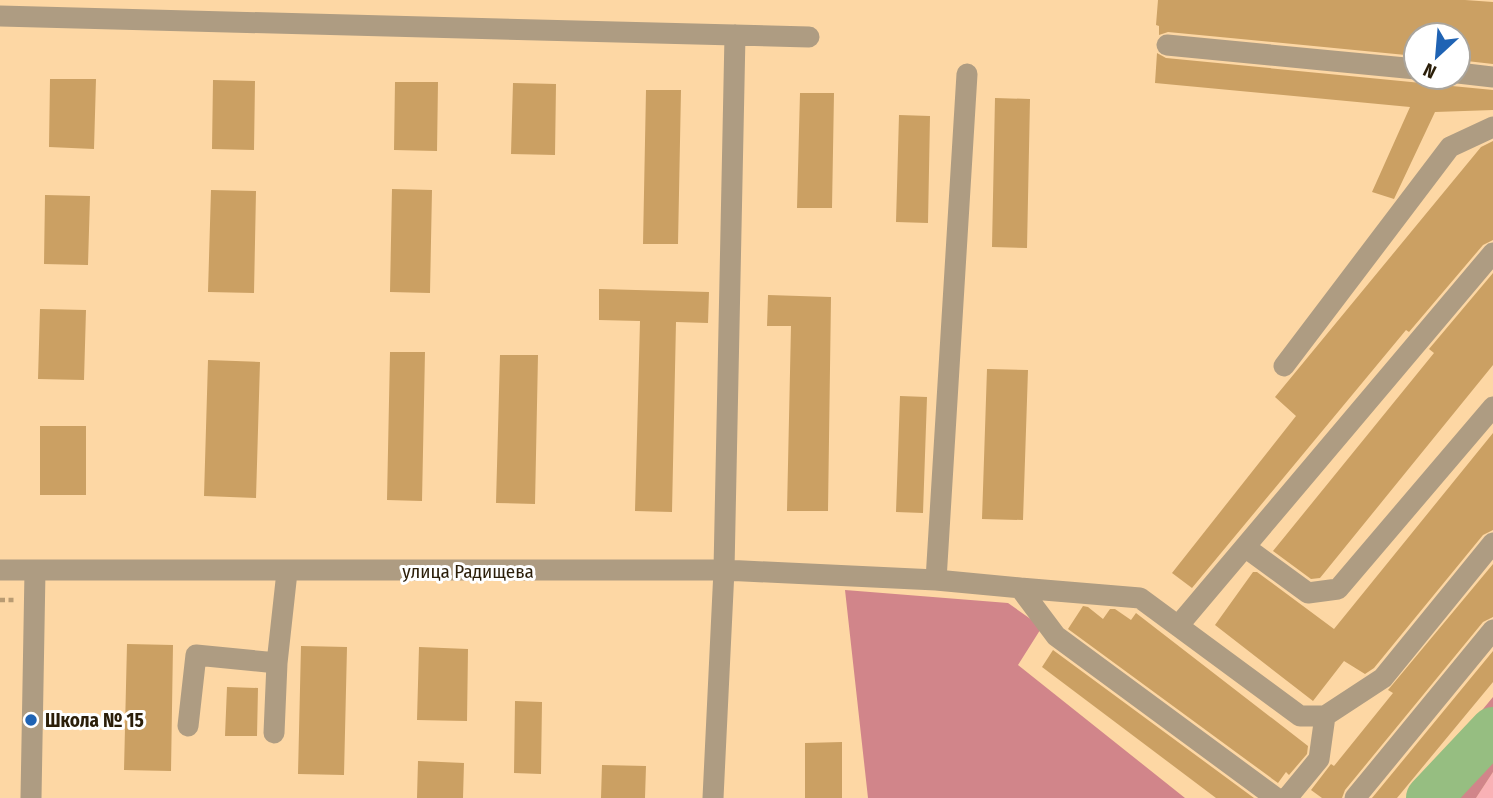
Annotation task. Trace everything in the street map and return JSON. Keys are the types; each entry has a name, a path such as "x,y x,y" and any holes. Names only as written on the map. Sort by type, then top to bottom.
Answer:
{"street":[{"path":"0,16 809,37"},
{"path":"713,798 724,570 736,35"},
{"path":"1167,45 1402,68"},
{"path":"936,580 967,74"},
{"path":"1472,74 1493,76"},
{"path":"1284,366 1450,147 1493,127"},
{"path":"1178,626 1493,253"},
{"path":"1245,547 1308,593 1338,589 1493,407"},
{"path":"1287,798 1319,759 1325,716 1384,678 1493,543"},
{"name":"улица Радищева","path":"0,570 724,570 936,580 1140,598 1300,716 1325,716"},
{"path":"31,798 35,571"},
{"path":"274,733 277,663 287,572"},
{"path":"1020,589 1056,636 1276,798"},
{"path":"1355,798 1493,630"},
{"path":"188,726 196,655 277,663"}],"shaded area":[{"path":"845,590 1008,603 1042,627 1018,665 1185,798 868,798"},
{"path":"1493,697 1493,772 1476,798 1409,798"},
{"path":"1493,772 1493,798 1476,798"}],"building":[{"path":"1158,0 1493,2 1493,64 1472,62 1472,21 1402,21 1402,55 1168,32 1159,35 1159,26 1156,25"},
{"path":"1157,53 1166,58 1402,81 1402,91 1472,91 1472,88 1493,90 1493,110 1435,112 1394,199 1372,192 1410,107 1155,83"},
{"path":"50,79 96,79 94,149 49,147"},
{"path":"213,80 255,81 254,150 212,149"},
{"path":"395,82 438,82 437,151 394,150"},
{"path":"513,83 556,84 555,155 511,154"},
{"path":"646,90 681,90 678,244 643,244"},
{"path":"800,93 834,93 832,208 797,208"},
{"path":"995,98 1030,99 1027,248 992,247"},
{"path":"899,115 930,116 928,223 896,222"},
{"path":"1493,141 1493,240 1483,245 1409,332 1406,330 1192,588 1172,573 1296,416 1275,397 1481,147"},
{"path":"392,189 432,190 430,293 390,292"},
{"path":"211,190 256,191 254,293 208,292"},
{"path":"45,195 90,196 88,265 44,264"},
{"path":"1493,273 1493,365 1320,578 1311,579 1273,551 1434,353 1429,349"},
{"path":"599,289 709,292 708,323 676,322 672,512 635,511 640,321 599,320"},
{"path":"768,295 831,297 828,511 787,511 791,326 767,326"},
{"path":"40,309 86,310 84,380 38,379"},
{"path":"390,352 425,352 422,501 387,500"},
{"path":"500,355 538,355 535,504 496,503"},
{"path":"208,360 260,362 256,498 204,496"},
{"path":"987,369 1028,370 1023,520 982,519"},
{"path":"900,396 927,397 923,513 896,512"},
{"path":"40,426 86,426 86,495 40,495"},
{"path":"1493,433 1493,530 1483,535 1374,668 1365,674 1344,661 1313,701 1215,625 1253,572 1257,572 1334,629"},
{"path":"1493,564 1493,617 1483,622 1345,790 1342,798 1322,798 1311,790 1393,693 1388,690"},
{"path":"1083,606 1103,619 1110,609 1115,609 1131,620 1136,613 1308,746 1307,754 1289,775 1286,772 1278,783 1068,629"},
{"path":"127,644 173,645 171,771 124,770"},
{"path":"301,646 347,647 344,775 298,774"},
{"path":"419,647 468,649 467,721 417,720"},
{"path":"1053,650 1254,798 1216,798 1042,667"},
{"path":"1493,651 1493,682 1397,798 1372,798"},
{"path":"227,687 258,688 257,736 225,736"},
{"path":"515,701 542,702 541,774 514,773"},
{"path":"842,742 842,798 805,798 805,743"},
{"path":"418,761 464,763 463,798 417,798"},
{"path":"602,765 646,766 645,798 601,798"}],"waterway":[{"path":"1429,798 1493,730"}],"place":[{"name":"Школа № 15","path":"31,720"}]}
